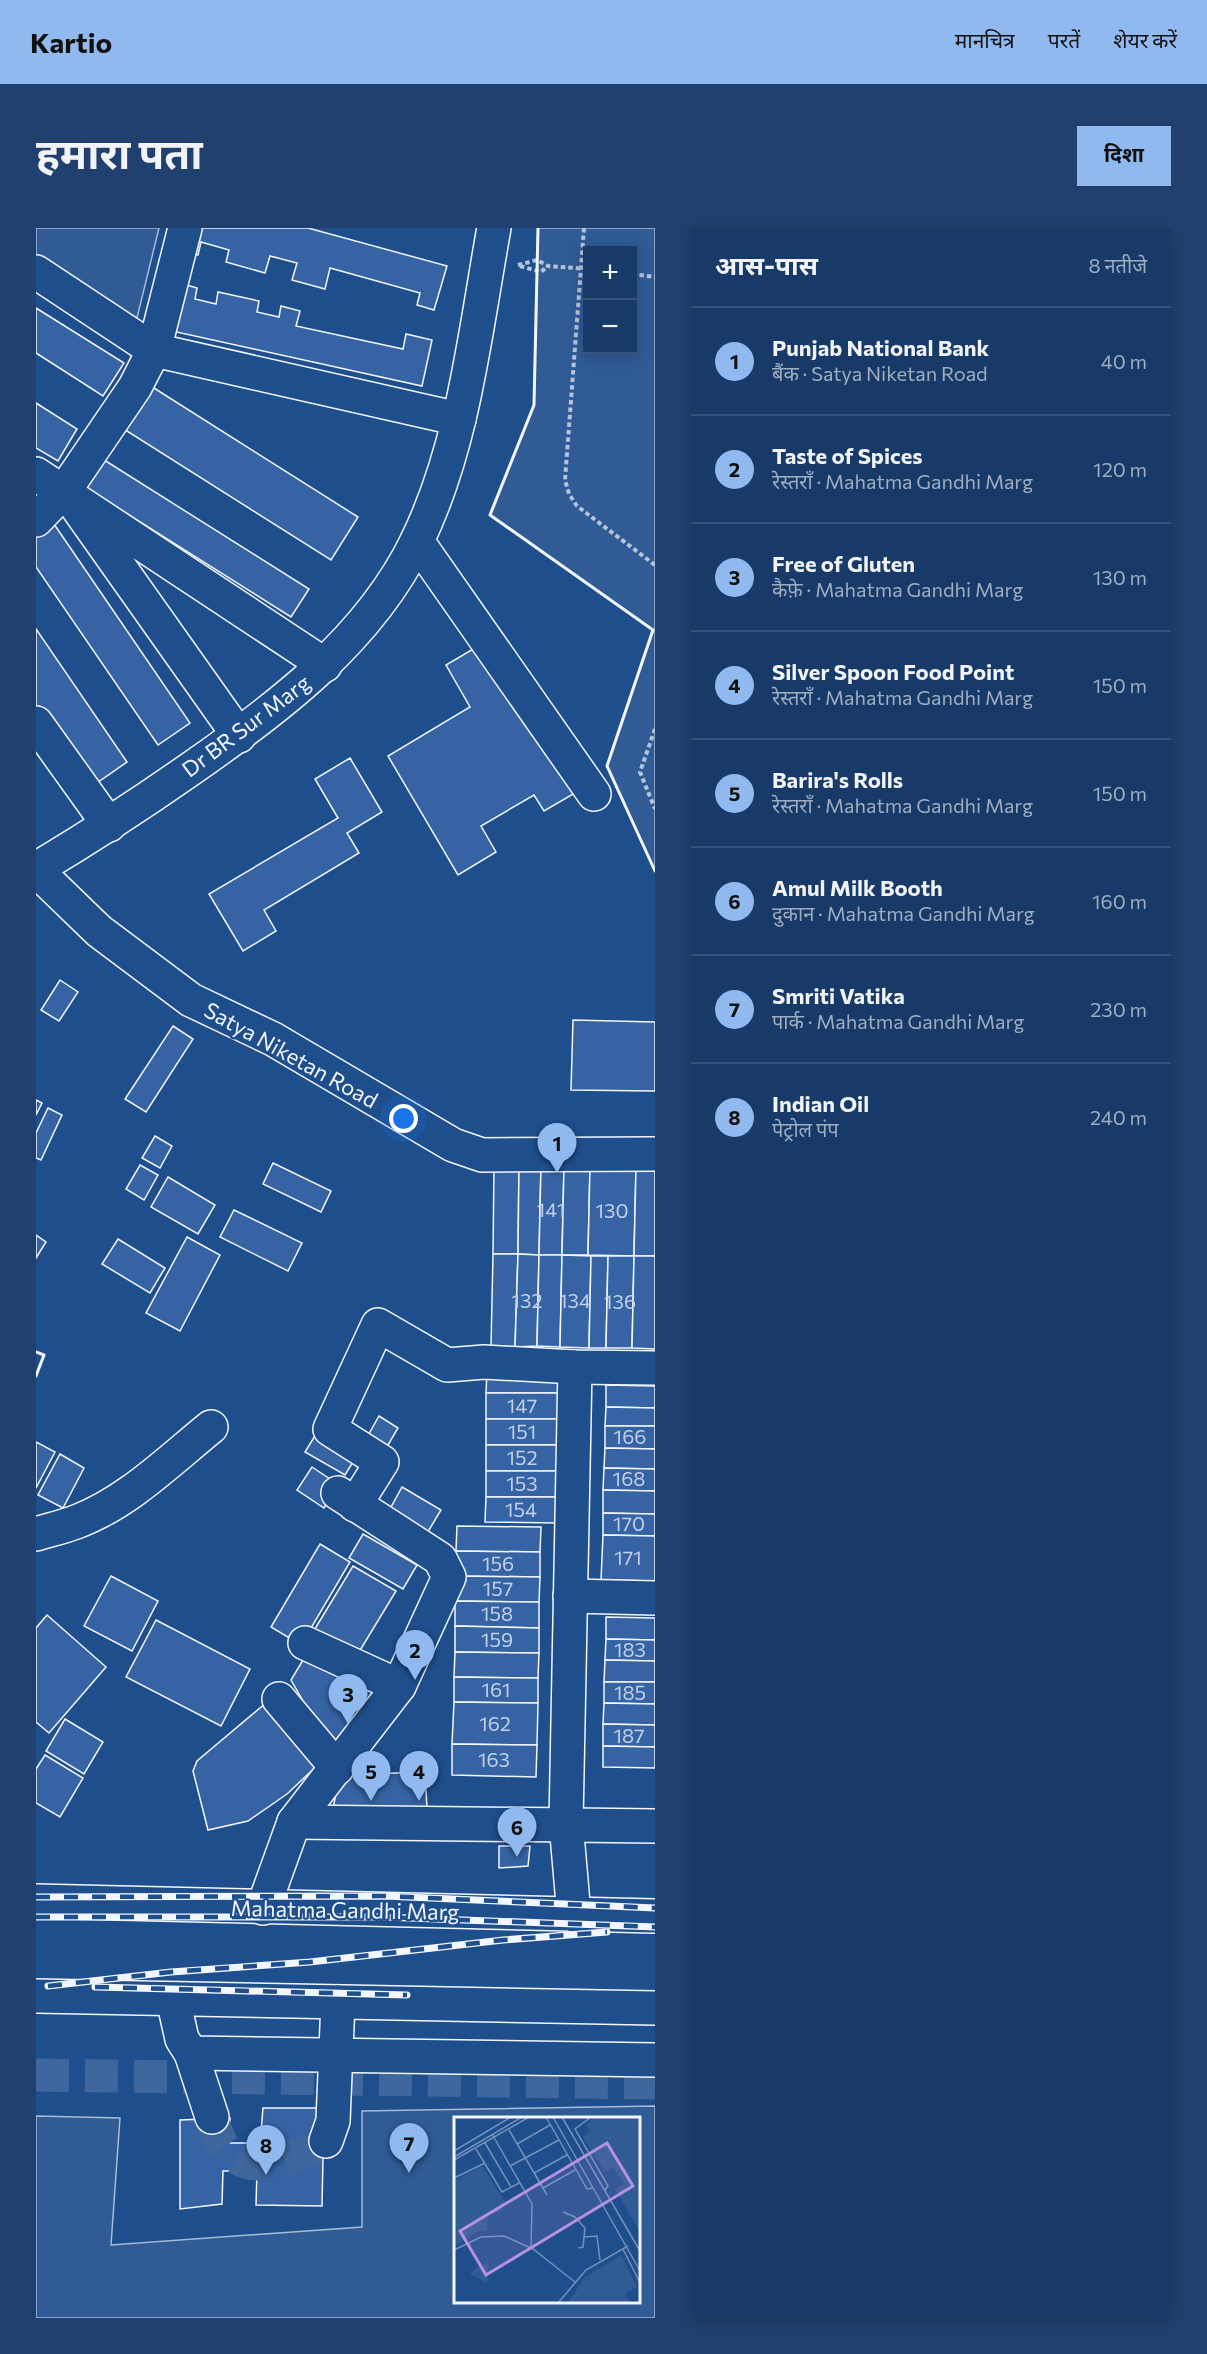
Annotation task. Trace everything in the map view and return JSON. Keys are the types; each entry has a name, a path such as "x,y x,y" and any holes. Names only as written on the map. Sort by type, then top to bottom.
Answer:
{"street":[{"path":"36,520 65,490 135,387 154,350 185,228"},
{"name":"Dr BR Sur Marg","path":"36,870 109,825 282,704 325,665 390,586 417,541 442,476 459,419 494,228"},
{"path":"36,272 154,350 459,419"},
{"path":"36,474 65,490 325,665"},
{"path":"65,490 239,736"},
{"path":"417,541 594,794"},
{"path":"36,723 109,825"},
{"name":"Satya Niketan Road","path":"36,870 99,931 191,1000 273,1040 453,1145 482,1155 655,1154"},
{"path":"263,1908 294,1822 399,1686 449,1577 440,1559 346,1499 382,1462 330,1429 378,1325 447,1365 484,1362 575,1367 655,1368"},
{"path":"574,1914 566,1823 575,1367"},
{"path":"36,1534 76,1522 105,1508 131,1491 211,1427"},
{"path":"570,1596 655,1598"},
{"path":"305,1643 399,1686"},
{"path":"279,1699 337,1768"},
{"path":"294,1822 566,1823 655,1826"},
{"name":"Mahatma Gandhi Marg","path":"36,1901 655,1916"},
{"path":"36,1996 655,2008"},
{"path":"173,1999 182,2039 191,2053 212,2117"},
{"path":"326,2141 333,2121 338,2002"},
{"path":"191,2053 655,2060"}],"path":[{"path":"584,228 579,268 566,480 569,494 578,506 655,565"},
{"path":"519,265 537,260 548,266 583,268"},
{"path":"487,264 519,265 541,272 548,266"},
{"path":"637,275 655,277"},
{"path":"655,729 640,771 655,809"}],"shaded area":[{"path":"36,228 159,228 135,326 36,256"},
{"path":"538,228 655,228 655,871 607,766 653,630 490,515 534,405"},
{"path":"655,2106 655,2318 36,2318 36,2116 120,2118 111,2245 362,2227 362,2111"}],"building":[{"path":"188,228 308,228 447,266 434,310 417,305 420,293 330,268 325,289 292,280 297,263 270,256 265,273 226,262 229,250 201,242 198,255 182,250"},
{"path":"183,284 197,288 195,299 216,304 218,292 259,301 257,312 279,317 281,306 300,311 296,326 403,349 406,334 432,340 422,386 172,331"},
{"path":"36,308 124,363 103,396 36,353"},
{"path":"146,383 358,517 331,560 119,426"},
{"path":"36,403 77,429 58,461 36,448"},
{"path":"101,458 309,589 291,617 83,486"},
{"path":"54,524 190,723 158,745 36,567 36,537"},
{"path":"36,629 127,762 91,787 36,707"},
{"path":"485,642 575,793 544,811 534,795 481,826 496,852 458,875 388,756 470,707 446,665"},
{"path":"350,758 382,812 347,833 359,853 264,910 276,931 243,951 209,894 338,818 315,779"},
{"path":"60,980 78,992 59,1021 41,1010"},
{"path":"573,1020 655,1022 655,1091 571,1090"},
{"path":"173,1026 193,1039 146,1112 125,1099"},
{"path":"36,1100 42,1103 36,1115"},
{"path":"48,1108 62,1115 41,1160 36,1158 36,1133"},
{"path":"155,1136 172,1146 160,1168 142,1158"},
{"path":"273,1163 331,1191 321,1212 263,1184"},
{"path":"140,1165 158,1175 144,1200 126,1189"},
{"path":"494,1165 519,1165 518,1254 493,1254"},
{"path":"519,1165 541,1165 539,1255 518,1254"},
{"path":"541,1165 564,1166 562,1255 539,1255"},
{"path":"564,1166 590,1166 588,1255 562,1255"},
{"path":"590,1166 636,1167 634,1256 588,1255"},
{"path":"636,1167 655,1168 655,1256 634,1256"},
{"path":"168,1177 215,1205 198,1234 151,1207"},
{"path":"234,1210 302,1243 288,1271 220,1237"},
{"path":"36,1235 46,1242 36,1258"},
{"path":"187,1237 220,1255 180,1331 146,1313"},
{"path":"118,1239 165,1268 150,1293 102,1264"},
{"path":"493,1254 518,1254 515,1347 491,1346"},
{"path":"518,1254 539,1255 537,1346 515,1347"},
{"path":"539,1255 562,1255 560,1347 537,1346"},
{"path":"562,1255 591,1256 589,1348 560,1347"},
{"path":"591,1256 608,1256 606,1348 589,1348"},
{"path":"608,1256 634,1256 632,1348 606,1348"},
{"path":"634,1256 655,1256 655,1349 632,1348"},
{"path":"487,1371 559,1371 558,1393 486,1393"},
{"path":"606,1385 655,1386 655,1408 606,1407"},
{"path":"486,1393 558,1393 558,1419 486,1419"},
{"path":"606,1407 655,1408 655,1426 605,1426"},
{"path":"379,1416 398,1428 381,1457 362,1446"},
{"path":"486,1419 558,1419 558,1445 486,1445"},
{"path":"605,1426 655,1426 655,1449 605,1448"},
{"path":"316,1434 356,1457 345,1475 305,1452"},
{"path":"36,1442 55,1452 36,1488"},
{"path":"486,1445 558,1445 558,1471 486,1471"},
{"path":"605,1448 655,1449 655,1469 604,1468"},
{"path":"60,1454 84,1468 63,1508 38,1495"},
{"path":"312,1467 339,1485 324,1508 297,1490"},
{"path":"604,1468 655,1469 655,1491 603,1490"},
{"path":"486,1471 558,1471 557,1497 486,1497"},
{"path":"402,1487 441,1510 423,1540 385,1518"},
{"path":"603,1490 655,1491 655,1514 603,1513"},
{"path":"486,1497 557,1497 557,1523 485,1522"},
{"path":"603,1513 655,1514 655,1536 603,1535"},
{"path":"457,1526 541,1527 540,1552 456,1551"},
{"path":"363,1534 417,1565 403,1589 349,1558"},
{"path":"603,1535 655,1536 655,1581 601,1580"},
{"path":"320,1544 350,1562 301,1645 271,1627"},
{"path":"456,1551 540,1552 540,1577 456,1576"},
{"path":"353,1566 396,1591 353,1662 310,1637"},
{"path":"111,1576 158,1601 132,1651 84,1626"},
{"path":"456,1576 540,1577 539,1602 455,1601"},
{"path":"455,1601 539,1602 539,1628 455,1626"},
{"path":"47,1615 106,1667 49,1733 36,1722 36,1628"},
{"path":"606,1617 655,1618 655,1640 606,1639"},
{"path":"156,1620 250,1669 221,1726 126,1677"},
{"path":"455,1626 539,1628 539,1653 455,1652"},
{"path":"606,1639 655,1640 655,1661 605,1660"},
{"path":"309,1650 391,1689 333,1753 291,1680"},
{"path":"455,1652 539,1653 538,1678 454,1677"},
{"path":"605,1660 655,1661 655,1682 604,1682"},
{"path":"454,1677 538,1678 538,1703 454,1702"},
{"path":"604,1682 655,1682 655,1704 604,1703"},
{"path":"267,1702 321,1762 287,1794 248,1821 208,1830 193,1771 197,1761"},
{"path":"454,1702 538,1703 537,1745 452,1744"},
{"path":"604,1703 655,1704 655,1725 603,1724"},
{"path":"65,1719 103,1742 84,1774 46,1751"},
{"path":"603,1724 655,1725 655,1747 603,1746"},
{"path":"452,1744 537,1745 536,1777 452,1775"},
{"path":"603,1746 655,1747 655,1768 603,1767"},
{"path":"45,1755 83,1778 60,1817 36,1803 36,1769"},
{"path":"425,1772 427,1808 333,1808 340,1775"},
{"path":"499,1846 530,1846 528,1866 499,1868"},
{"path":"263,2108 324,2108 322,2206 256,2205 257,2171 223,2171 222,2204 180,2209 180,2120 230,2118 230,2143 260,2143"}],"tunnel":[{"path":"36,2075 655,2083"},
{"path":"212,2117 218,2137 224,2147 235,2157 247,2162 274,2163 302,2154 326,2141"}],"railway":[{"path":"36,1897 384,1896 655,1908"},
{"path":"36,1917 383,1917 655,1927"},
{"path":"48,1986 171,1972 310,1962 503,1940 607,1932"},
{"path":"95,1987 407,1995"}],"wall":[{"path":"538,228 534,405 490,515 653,630 607,766 655,871"},
{"path":"36,1352 44,1355 36,1376"}],"place":[{"name":"Punjab National Bank","path":"557,1173"},
{"name":"Taste of Spices","path":"415,1680"},
{"name":"Free of Gluten","path":"348,1724"},
{"name":"Barira's Rolls","path":"371,1801"},
{"name":"Silver Spoon Food Point","path":"419,1801"},
{"name":"Amul Milk Booth","path":"517,1857"},
{"name":"Smriti Vatika","path":"409,2173"},
{"name":"Indian Oil","path":"266,2175"}]}
